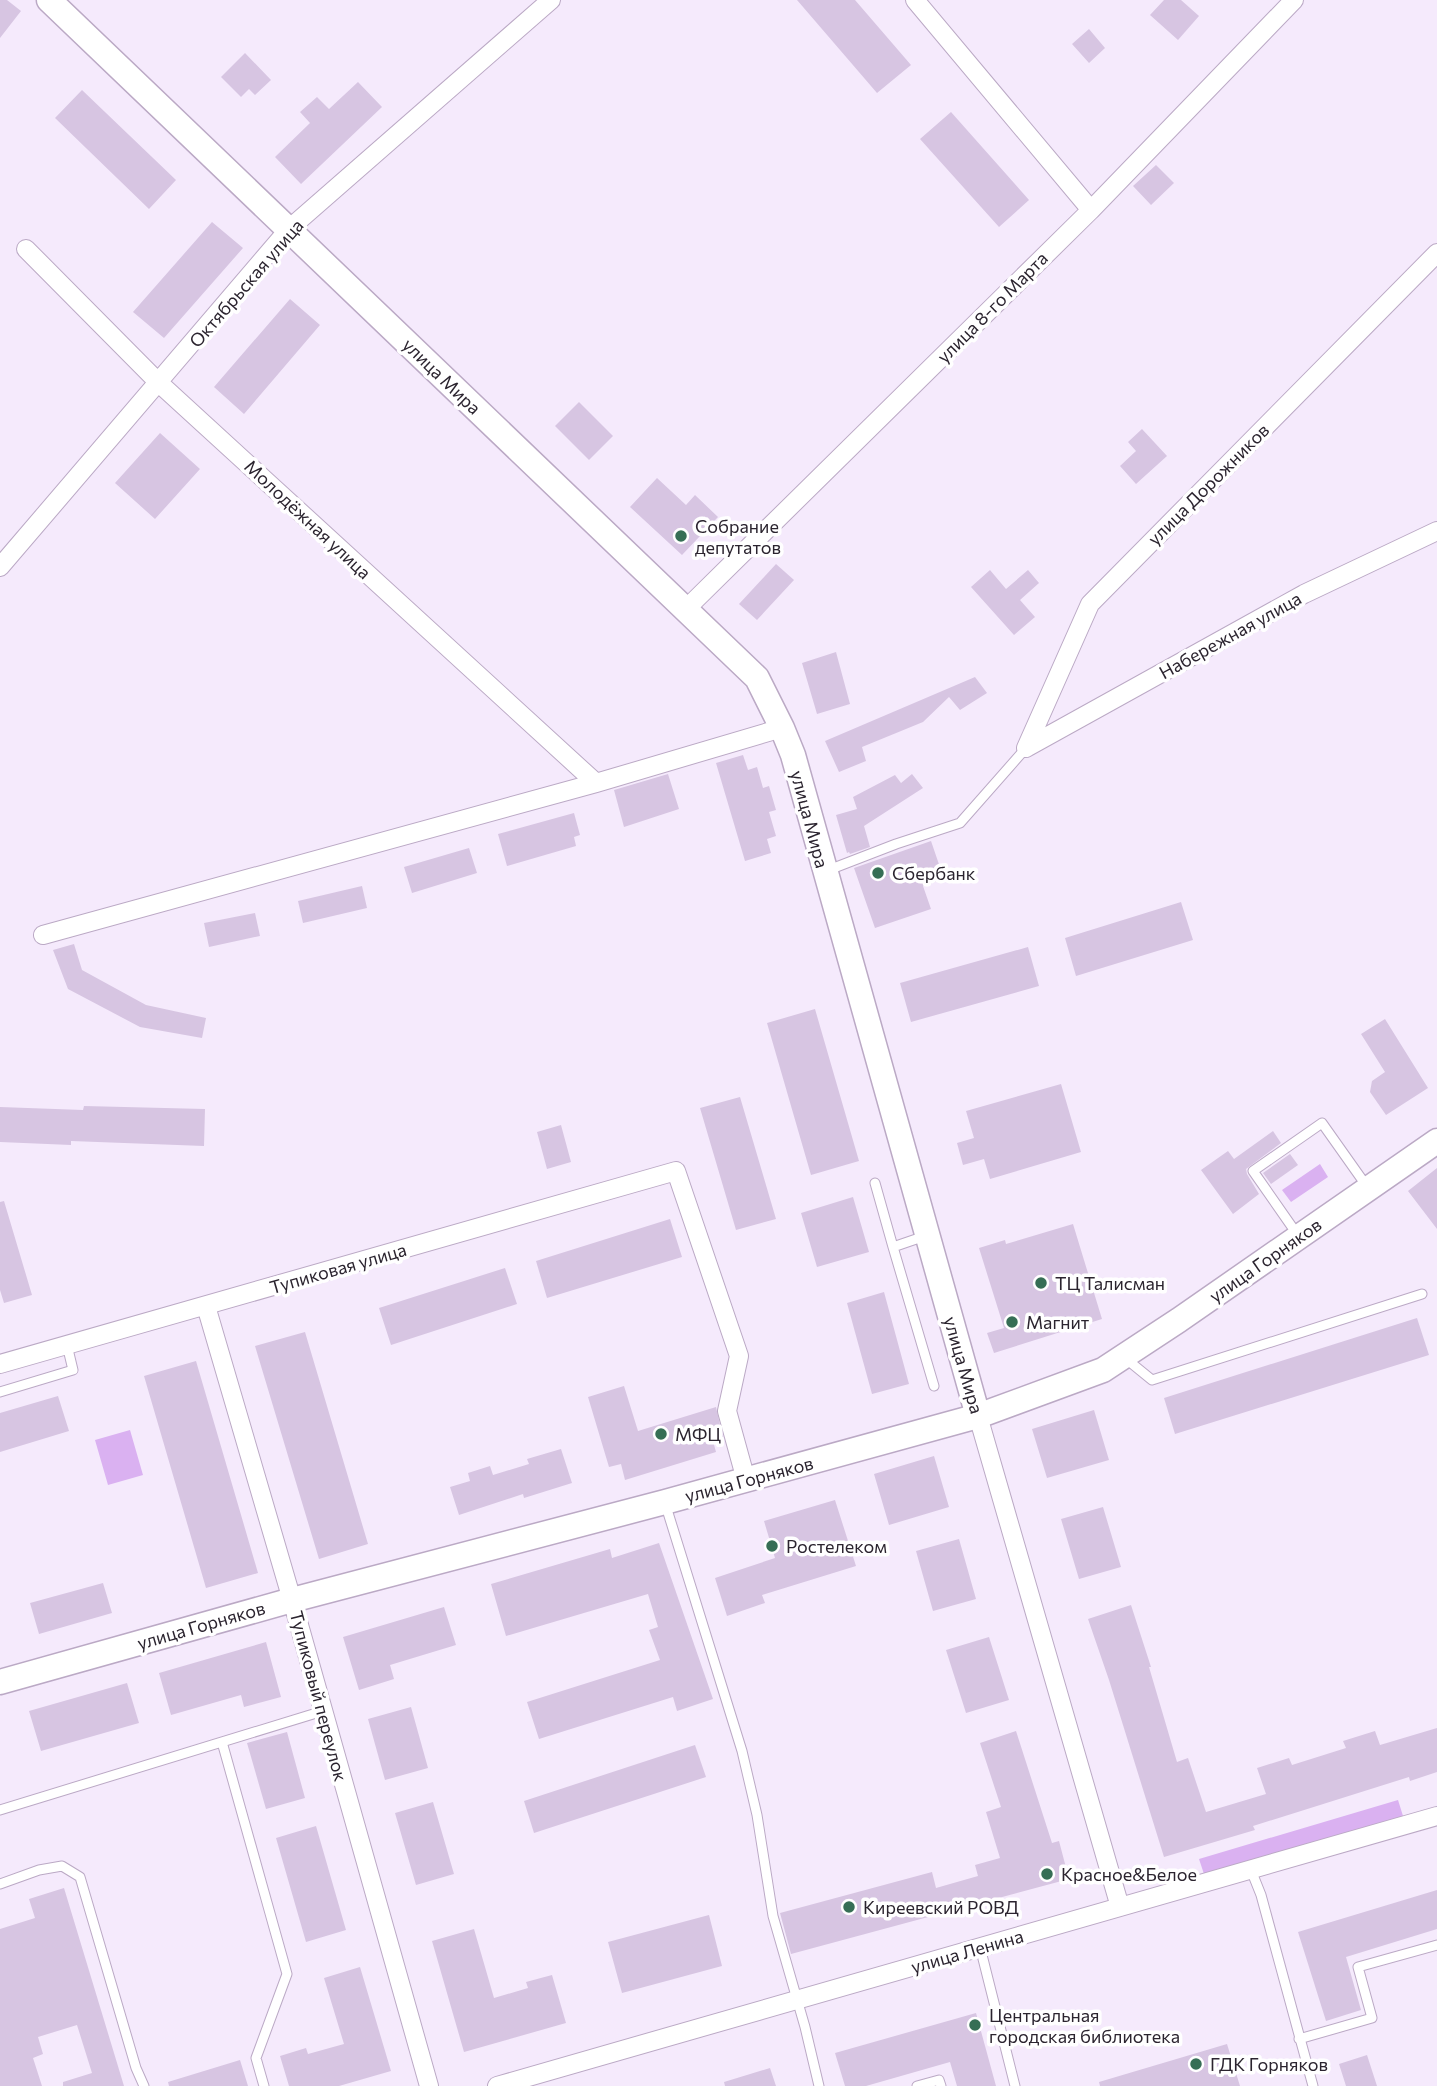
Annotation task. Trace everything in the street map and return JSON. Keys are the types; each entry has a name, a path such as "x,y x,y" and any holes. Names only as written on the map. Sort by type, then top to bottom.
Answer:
{"main road":[{"name":"улица Мира","path":"49,0 757,677 793,755 978,1416"},
{"name":"улица Горняков","path":"0,1682 292,1600 978,1416 1103,1370 1437,1141"}],"street":[{"name":"Октябрьская улица","path":"0,567 289,229 551,0"},
{"path":"915,0 1091,210"},
{"name":"улица 8-го Марта","path":"686,609 1091,210 1294,0"},
{"name":"Молодёжная улица","path":"26,249 159,383 596,783"},
{"name":"улица Дорожников","path":"1026,748 1090,604 1437,253"},
{"name":"Набережная улица","path":"1026,748 1304,594 1437,531"},
{"path":"43,935 596,783 782,728"},
{"name":"Тупиковая улица","path":"0,1364 676,1171 739,1356 727,1411 746,1479"},
{"name":"Тупиковый переулок","path":"206,1306 429,2086"},
{"name":"улица Мира","path":"978,1416 1120,1908"},
{"name":"улица Ленина","path":"498,2086 1437,1816"}],"lane":[{"path":"824,872 960,823 1026,748"},
{"path":"1299,1237 1253,1171 1322,1122 1369,1189"},
{"path":"875,1183 934,1385"},
{"path":"893,1247 927,1235"},
{"path":"1124,1357 1152,1381 1422,1294"},
{"path":"0,1392 73,1370 67,1345"},
{"path":"665,1502 742,1751 757,1815 773,1916 819,2086"},
{"path":"0,1810 323,1711"},
{"path":"222,1742 287,1974 256,2058 264,2086"},
{"path":"0,1884 39,1870 62,1866 80,1877 136,2068 144,2086"},
{"path":"1251,1870 1261,1895 1312,2086"},
{"path":"1299,2039 1372,2018 1358,1967 1437,1945"},
{"path":"980,1947 1014,2086"},
{"path":"917,2086 939,2080 941,2086"}],"shaded area":[{"path":"1320,1164 1328,1177 1291,1202 1282,1190"},
{"path":"130,1430 143,1475 108,1485 95,1440"},
{"path":"1398,1800 1403,1816 1396,1819 1204,1874 1199,1859"}],"building":[{"path":"0,0 7,0 21,11 0,38"},
{"path":"797,0 855,0 911,65 877,93"},
{"path":"1164,0 1181,0 1199,16 1178,40 1150,15"},
{"path":"1089,29 1105,48 1089,63 1072,44"},
{"path":"245,53 271,80 255,95 249,89 241,97 221,77"},
{"path":"358,82 382,107 301,184 275,157 310,123 300,112 317,97 329,109"},
{"path":"82,90 176,180 149,209 55,118"},
{"path":"951,112 1029,200 999,227 920,139"},
{"path":"1156,165 1174,183 1151,205 1133,186"},
{"path":"212,222 243,248 164,338 133,312"},
{"path":"290,299 320,325 244,414 214,387"},
{"path":"579,402 613,436 589,460 555,426"},
{"path":"1142,429 1167,456 1136,484 1120,466 1136,451 1128,442"},
{"path":"160,433 200,469 155,519 115,483"},
{"name":"Собрание депутатов","path":"657,478 686,505 695,495 718,517 682,555 630,507"},
{"path":"776,564 794,580 757,620 739,604"},
{"path":"990,570 1006,589 1028,570 1039,583 1020,600 1035,617 1014,635 971,587"},
{"path":"836,652 850,704 817,714 802,663"},
{"path":"975,677 987,693 960,710 949,697 923,722 862,747 866,761 839,772 825,741"},
{"path":"743,755 748,770 757,767 763,788 769,786 776,810 769,812 776,836 767,839 771,853 745,861 716,763"},
{"path":"668,774 679,809 624,827 614,790"},
{"path":"912,774 923,788 864,826 870,847 847,853 836,815 857,809 853,797 895,775 901,783"},
{"path":"574,813 580,835 574,837 576,846 507,866 498,834"},
{"path":"931,841 944,879 923,886 931,909 875,928 854,868"},
{"path":"469,848 477,873 412,893 404,867"},
{"path":"362,886 367,908 303,923 298,901"},
{"path":"1181,902 1193,940 1076,976 1065,938"},
{"path":"255,913 260,936 209,947 204,923"},
{"path":"74,944 82,970 146,1005 206,1018 202,1038 140,1027 68,989 53,950"},
{"path":"1028,947 1039,986 911,1022 900,983"},
{"path":"815,1009 859,1161 811,1175 767,1023"},
{"path":"1385,1019 1428,1088 1386,1115 1370,1092 1372,1081 1385,1072 1361,1034"},
{"path":"1061,1084 1081,1152 990,1179 984,1159 963,1165 957,1143 974,1138 966,1111"},
{"path":"740,1097 776,1219 736,1230 700,1108"},
{"path":"84,1106 205,1109 204,1146 71,1141 71,1145 0,1142 0,1107 83,1110"},
{"path":"561,1125 571,1162 547,1169 537,1132"},
{"path":"1273,1131 1281,1143 1246,1169 1259,1194 1233,1214 1201,1170 1228,1151 1234,1159"},
{"path":"1290,1154 1298,1165 1271,1184 1263,1173"},
{"path":"1437,1168 1437,1229 1408,1191"},
{"path":"853,1197 869,1252 817,1267 801,1213"},
{"path":"4,1201 32,1295 4,1303 0,1290 0,1202"},
{"path":"670,1219 682,1257 547,1298 536,1261"},
{"name":"ТЦ Талисман","path":"1073,1224 1102,1319 994,1353 987,1333 1004,1328 979,1248 1005,1240 1006,1244"},
{"path":"505,1268 517,1304 391,1345 379,1308"},
{"path":"884,1292 909,1384 872,1394 847,1303"},
{"path":"1417,1318 1429,1355 1175,1434 1164,1398"},
{"path":"305,1332 368,1544 319,1559 255,1346"},
{"path":"196,1361 258,1573 206,1588 144,1376"},
{"name":"МФЦ","path":"624,1386 638,1431 716,1407 723,1438 713,1441 716,1452 625,1480 621,1464 609,1467 588,1397"},
{"path":"58,1396 69,1431 0,1452 0,1413"},
{"path":"1094,1410 1109,1460 1047,1478 1032,1429"},
{"path":"561,1449 572,1483 524,1498 523,1494 459,1515 450,1487 470,1481 468,1473 490,1466 493,1475 529,1464 527,1459"},
{"path":"934,1456 949,1507 889,1525 874,1474"},
{"path":"835,1500 856,1566 762,1595 765,1603 727,1616 715,1578 775,1558 764,1521"},
{"path":"1103,1507 1121,1567 1079,1579 1061,1519"},
{"path":"959,1539 976,1599 933,1611 916,1551"},
{"path":"659,1543 713,1699 677,1711 673,1697 539,1739 527,1702 660,1660 649,1630 658,1627 648,1594 506,1636 491,1584 610,1549 612,1558"},
{"path":"103,1583 112,1613 39,1634 30,1603"},
{"path":"1131,1605 1177,1762 1188,1758 1206,1812 1266,1794 1257,1768 1289,1758 1292,1765 1346,1748 1343,1741 1375,1731 1380,1745 1437,1728 1437,1772 1410,1781 1409,1777 1253,1826 1255,1830 1164,1857 1088,1619"},
{"path":"444,1607 456,1645 390,1665 394,1679 359,1690 343,1637"},
{"path":"989,1637 1009,1700 966,1713 946,1650"},
{"path":"266,1642 281,1697 244,1707 241,1695 171,1715 159,1673"},
{"path":"127,1683 139,1723 41,1751 29,1711"},
{"path":"411,1707 428,1768 385,1780 368,1719"},
{"path":"1016,1731 1052,1843 1059,1841 1069,1879 791,1954 780,1913 932,1872 936,1888 978,1876 975,1865 1000,1858 986,1812 1001,1807 980,1743"},
{"path":"287,1732 305,1798 266,1809 247,1743"},
{"path":"695,1745 706,1777 534,1833 524,1801"},
{"path":"433,1802 454,1874 416,1885 395,1813"},
{"path":"316,1826 346,1930 306,1942 276,1838"},
{"path":"64,1888 124,2086 63,2086 63,2082 92,2073 77,2025 38,2037 43,2054 33,2058 42,2086 0,2086 0,1929 35,1918 29,1899"},
{"path":"1437,1890 1437,1929 1346,1957 1361,2010 1326,2021 1298,1932"},
{"path":"709,1915 722,1966 622,1993 608,1942"},
{"path":"474,1929 494,1998 528,1988 526,1982 552,1975 566,2023 464,2052 432,1941"},
{"path":"360,1967 391,2071 339,2086 289,2086 280,2056 306,2048 308,2054 344,2044 324,1978"},
{"path":"976,2013 996,2086 957,2086 950,2062 866,2086 845,2086 835,2053"},
{"name":"ГДК Горняков","path":"1227,2044 1240,2086 1100,2086 1099,2082"},
{"path":"1367,2055 1377,2086 1346,2086 1339,2064"},
{"path":"240,2060 248,2086 169,2086 168,2082"},
{"path":"770,2068 776,2086 725,2086 724,2082"}],"place":[{"name":"Собрание депутатов","path":"681,536"},
{"name":"Сбербанк","path":"878,873"},
{"name":"ТЦ Талисман","path":"1041,1283"},
{"name":"Магнит","path":"1012,1322"},
{"name":"МФЦ","path":"661,1434"},
{"name":"Ростелеком","path":"772,1546"},
{"name":"Красное&Белое","path":"1047,1874"},
{"name":"Киреевский РОВД","path":"849,1907"},
{"name":"Центральная городская библиотека","path":"975,2025"},
{"name":"ГДК Горняков","path":"1196,2064"}]}
